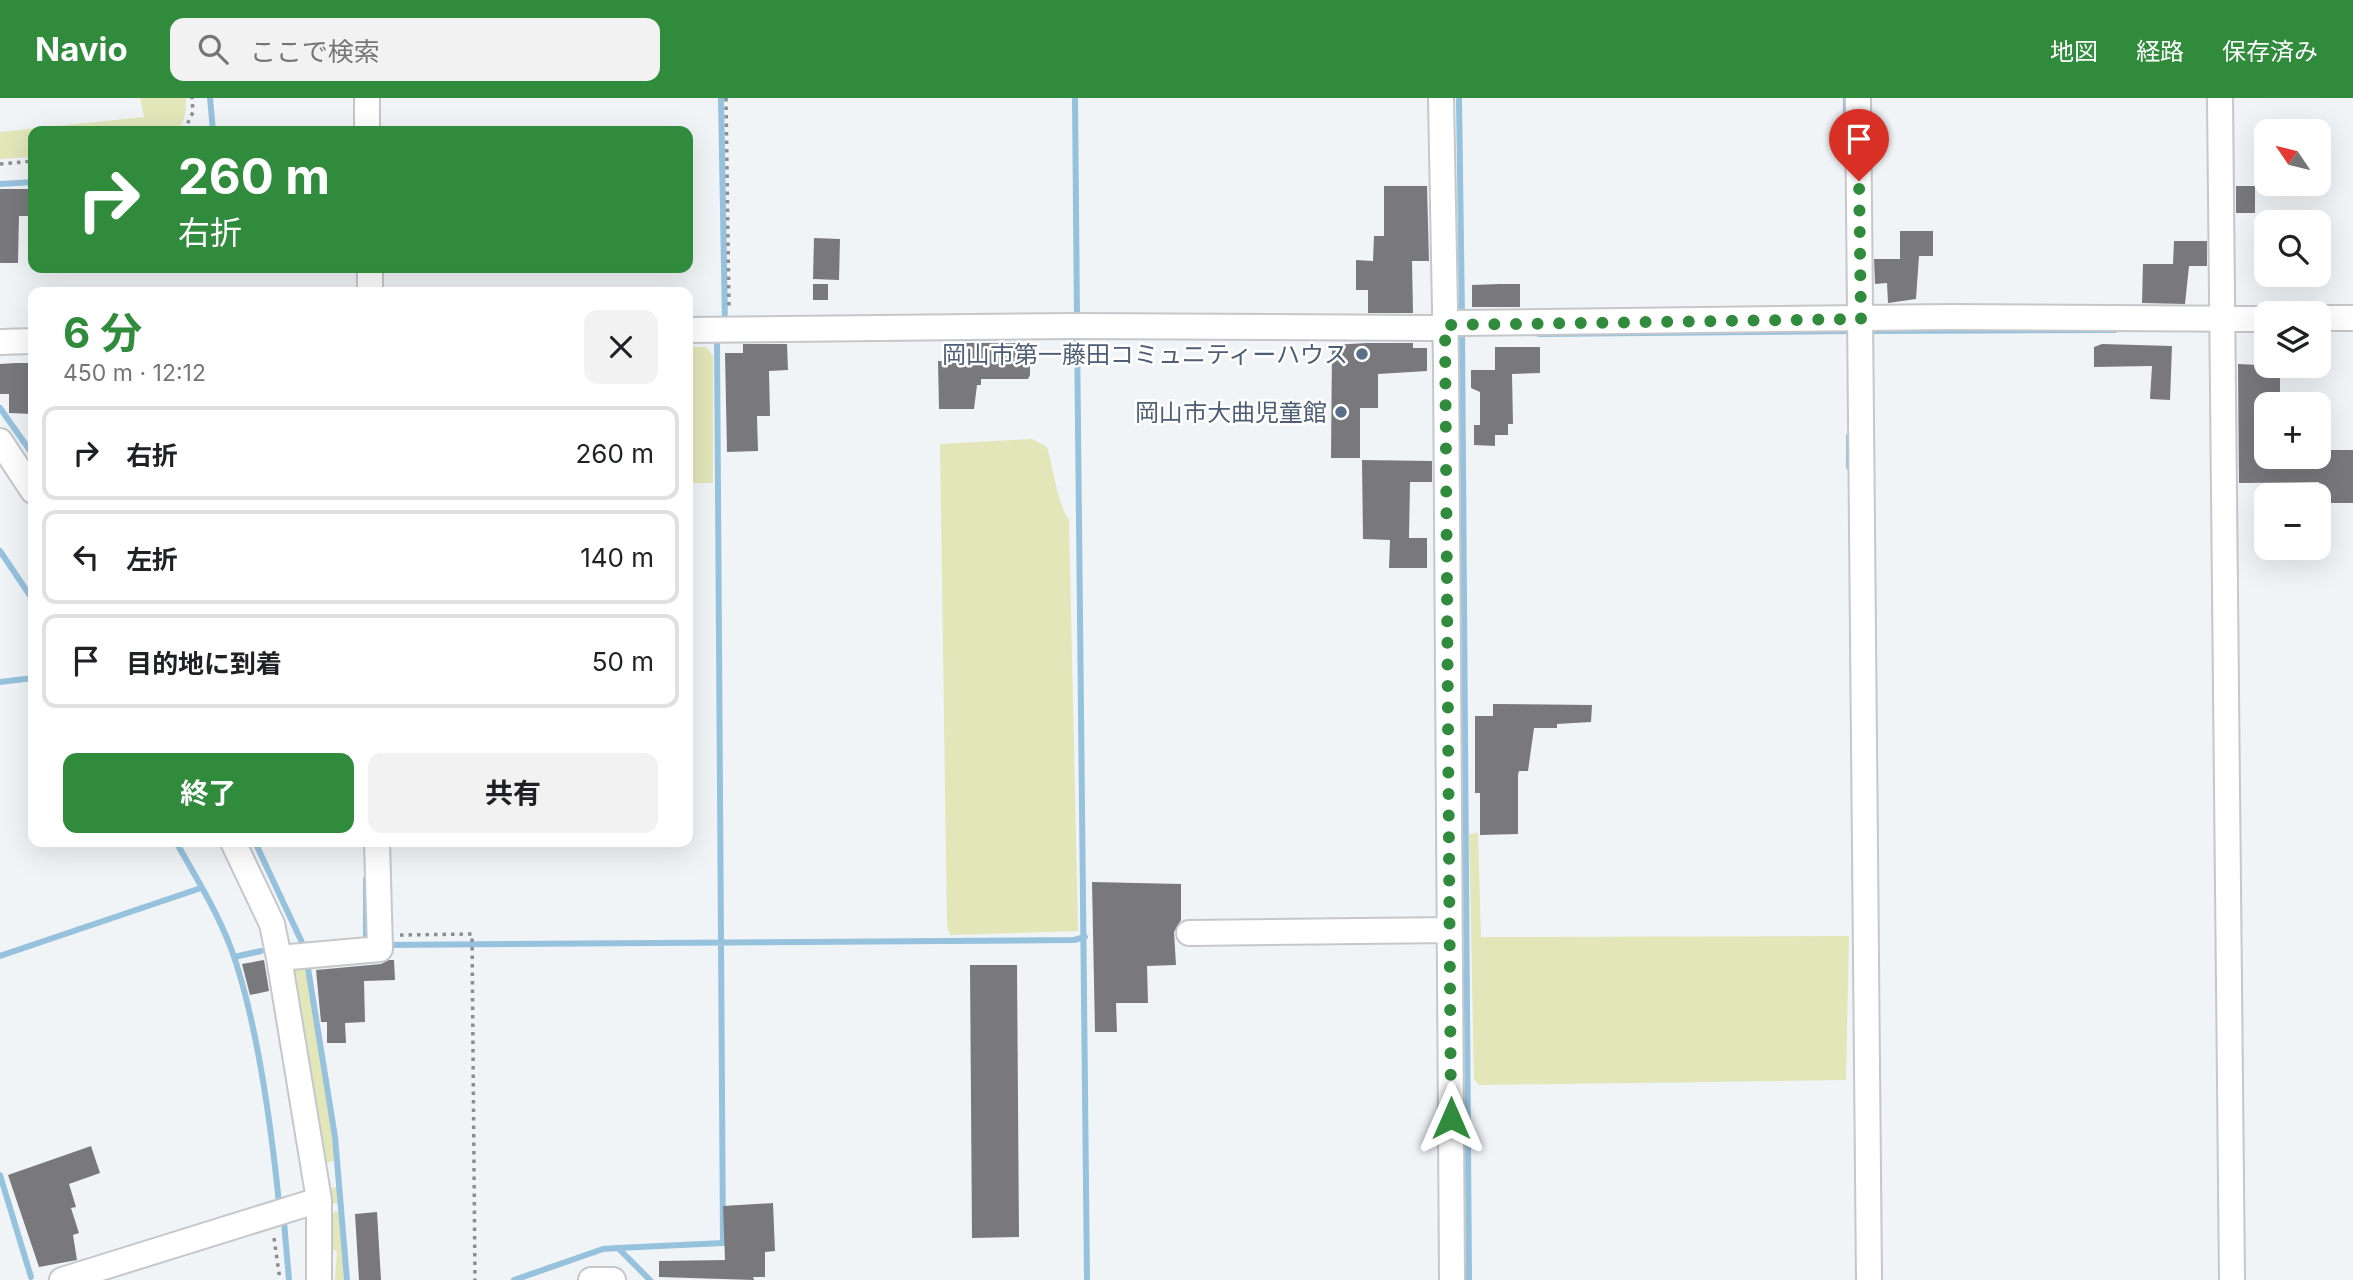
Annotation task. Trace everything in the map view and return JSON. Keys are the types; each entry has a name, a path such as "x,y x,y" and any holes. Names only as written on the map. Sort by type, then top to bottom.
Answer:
{"street":[{"path":"367,98 367,126"},
{"path":"1441,98 1456,324 1449,930 1452,1280"},
{"path":"1858,98 1852,319 1869,1280"},
{"path":"2220,98 2232,1280"},
{"path":"693,330 1949,317 2223,327 2254,321"},
{"path":"2331,318 2353,317"},
{"path":"0,342 28,341"},
{"path":"0,441 28,483"},
{"path":"235,847 272,924 279,958 319,1200 319,1280"},
{"path":"279,958 380,949 377,847"},
{"path":"1189,933 1449,930"},
{"path":"73,1277 319,1200"},
{"path":"591,1280 613,1280"}],"path":[{"path":"186,126 193,112 192,98"},
{"path":"726,98 727,330"},
{"path":"0,164 28,161"},
{"path":"379,935 472,934 475,1280"},
{"path":"271,1215 280,1280"}],"green space":[{"path":"140,98 186,98 185,116 180,126 58,126 144,117"},
{"path":"28,129 28,157 0,159 0,132"},
{"path":"693,347 706,347 713,356 713,483 693,483"},
{"path":"1032,439 1047,447 1059,496 1069,520 1078,931 950,935 947,925 940,444"},
{"path":"1478,833 1481,937 1849,936 1846,1080 1479,1085 1474,1079 1469,834"},
{"path":"306,960 341,1198 340,1203 328,1204 292,962","holes":["335,1161 337,1187 326,1189 323,1163"]},
{"path":"336,1211 340,1214 344,1280 335,1280 337,1251 328,1248 327,1217"}],"building":[{"path":"1384,186 1427,186 1429,261 1412,261 1413,313 1368,313 1368,290 1356,290 1356,260 1373,261 1374,236 1384,236"},
{"path":"2236,186 2254,186 2254,213 2236,213"},
{"path":"0,189 28,189 28,216 19,216 18,263 0,263"},
{"path":"1900,231 1933,231 1933,256 1919,256 1916,299 1888,303 1887,283 1875,284 1874,259 1900,259"},
{"path":"814,238 840,239 839,280 813,279"},
{"path":"2174,241 2207,241 2207,266 2189,266 2185,304 2142,303 2143,264 2173,264"},
{"path":"813,284 828,284 828,300 813,300"},
{"path":"1520,284 1520,307 1472,307 1472,285"},
{"path":"953,343 1030,343 1030,375 1028,379 981,379 981,385 977,385 974,409 939,409 938,361 954,361"},
{"path":"1413,343 1413,348 1427,348 1427,371 1378,374 1378,408 1360,408 1360,458 1331,458 1332,345"},
{"path":"743,344 787,344 788,370 769,371 770,416 757,416 758,451 727,452 725,353 743,353"},
{"path":"2102,344 2172,346 2170,400 2150,399 2152,366 2094,367 2094,347"},
{"path":"1495,347 1540,347 1540,373 1512,374 1513,424 1508,424 1508,435 1495,435 1495,446 1474,445 1474,425 1480,425 1480,392 1471,388 1471,370 1495,370"},
{"path":"28,363 28,414 9,413 9,394 0,394 0,364"},
{"path":"2238,364 2254,365 2254,378 2280,378 2280,392 2254,392 2254,469 2331,469 2331,450 2353,450 2353,503 2331,503 2331,483 2239,483"},
{"path":"1362,460 1432,461 1432,482 1410,482 1409,538 1427,538 1427,568 1389,568 1390,540 1363,539"},
{"path":"1493,704 1592,705 1591,722 1557,724 1557,728 1534,728 1528,771 1519,771 1518,775 1518,834 1480,835 1480,793 1475,793 1475,716 1493,716"},
{"path":"1092,882 1181,884 1181,920 1174,932 1176,965 1147,966 1148,1003 1116,1003 1117,1032 1095,1032"},
{"path":"264,960 269,991 250,995 242,964"},
{"path":"394,960 395,980 364,981 365,1022 345,1023 346,1043 327,1043 327,1022 321,1022 316,970 381,964"},
{"path":"970,965 1017,965 1019,1237 972,1238"},
{"path":"91,1146 100,1173 69,1184 76,1207 71,1208 79,1233 73,1235 77,1260 39,1267 8,1175"},
{"path":"773,1203 775,1251 765,1252 765,1277 753,1277 754,1280 659,1277 659,1261 725,1260 723,1206"},
{"path":"377,1212 381,1280 359,1280 355,1214"}],"waterway":[{"path":"210,98 213,126"},
{"path":"721,98 725,324"},
{"path":"1075,98 1077,320"},
{"path":"1459,98 1462,317"},
{"path":"1846,98 1846,135"},
{"path":"0,184 28,182"},
{"path":"1462,327 1469,1280"},
{"path":"1869,331 2115,330"},
{"path":"1077,331 1087,1280"},
{"path":"1539,334 1852,331"},
{"path":"618,1248 723,1243 717,341"},
{"path":"0,408 28,448"},
{"path":"1849,436 1849,467"},
{"path":"0,551 28,593"},
{"path":"0,682 28,679"},
{"path":"179,847 220,923 241,980 262,1075 279,1203"},
{"path":"257,847 306,951"},
{"path":"366,879 366,944"},
{"path":"0,956 201,888"},
{"path":"386,945 1074,940 1085,937"},
{"path":"234,957 261,951"},
{"path":"307,962 335,1137 347,1280"},
{"path":"0,1175 31,1277"},
{"path":"284,1222 289,1280"},
{"path":"514,1280 603,1249 618,1248 650,1280"}],"place":[{"name":"岡山市第一藤田コミュニティーハウス","path":"1362,354"},
{"name":"岡山市大曲児童館","path":"1341,412"}],"route":[{"path":"1451,1118 1445,325 1861,319 1859,181"}]}
